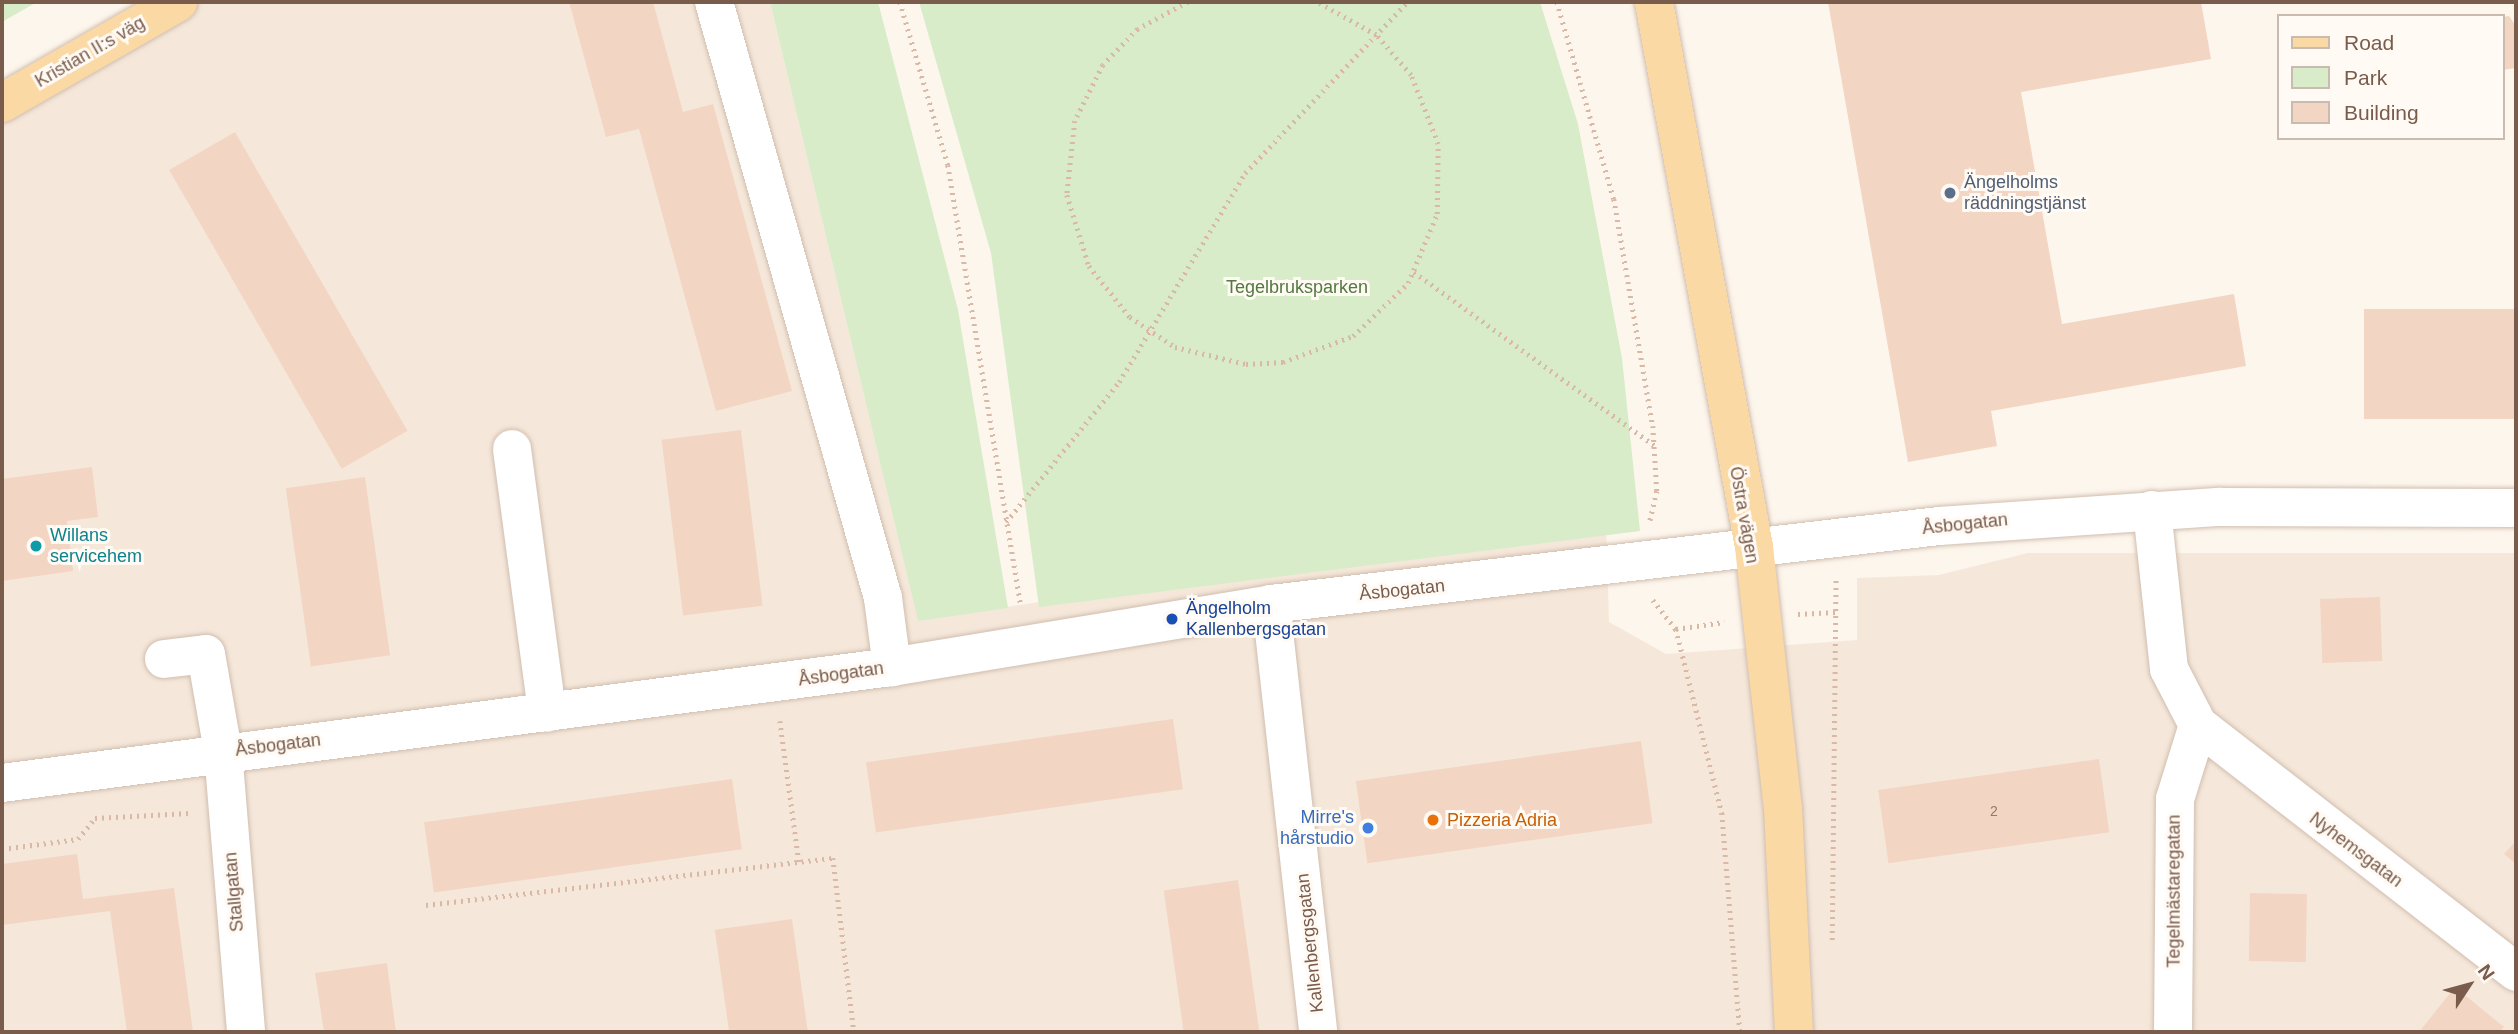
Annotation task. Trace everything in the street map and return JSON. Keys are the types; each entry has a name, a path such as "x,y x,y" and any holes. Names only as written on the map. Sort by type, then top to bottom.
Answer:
{"main road":[{"name":"Kristian II:s väg","path":"2,103 178,2"},
{"name":"Östra vägen","path":"1654,2 1754,547 1783,808 1794,1032"}],"street":[{"path":"714,2 883,598 892,667"},
{"path":"512,449 547,713"},
{"name":"Åsbogatan","path":"2,783 223,751 547,713 892,667 1271,604 1639,566 1754,547 2152,510 2516,508"},
{"path":"2152,510 2169,669 2198,725"},
{"name":"Kallenbergsgatan","path":"1271,604 1318,1032"},
{"name":"Stallgatan","path":"164,659 206,654 223,751 246,1032"},
{"name":"Nyhemsgatan","path":"2198,725 2516,972"},
{"name":"Tegelmästaregatan","path":"2173,1032 2175,799 2198,725"}],"path":[{"path":"900,2 948,165 1027,644"},
{"path":"1171,2 1177,6"},
{"path":"1188,2 1138,29 1103,65 1075,121 1068,158 1067,195 1089,266 1108,294 1150,333 1210,359 1283,362 1353,336 1386,309 1414,272 1437,214 1438,144 1411,75 1376,34 1317,2"},
{"path":"1006,522 1119,382 1245,173 1407,2"},
{"path":"1557,2 1605,152 1654,445 1657,491 1639,566 1643,592 1676,629 1722,813 1740,1032"},
{"path":"1414,272 1654,445"},
{"path":"1832,947 1836,540"},
{"path":"774,683 799,862"},
{"path":"2,849 78,839 95,818 206,813 230,840"},
{"path":"426,905 833,858 854,1032"}],"shaded area":[{"path":"178,2 770,2 918,620 1606,518 1609,622 1666,654 1857,640 1857,578 1939,575 2028,553 2516,553 2516,1032 2,1032 2,103"}],"green space":[{"path":"2,2 37,2 2,22"},
{"path":"770,2 878,2 958,310 1008,608 918,621"},
{"name":"Tegelbruksparken","path":"919,2 1540,2 1578,124 1622,358 1640,531 1039,607 991,253"}],"building":[{"path":"569,2 653,2 683,112 713,104 792,391 716,411 639,129 606,137"},
{"name":"Ängelholms räddningstjänst","path":"1828,2 2201,2 2211,59 2021,92 2062,324 2234,294 2246,366 1991,411 1997,446 1908,462"},
{"path":"2509,16 2516,26 2516,68 2504,70 2504,17"},
{"path":"235,132 408,431 342,469 169,170"},
{"path":"2364,309 2516,309 2516,419 2364,419"},
{"path":"741,430 763,606 683,615 662,440"},
{"name":"Willans servicehem","path":"92,467 98,517 67,521 73,571 2,581 2,479"},
{"path":"365,477 390,655 311,666 286,488"},
{"path":"2380,597 2382,661 2322,663 2320,599"},
{"path":"1173,719 1183,789 876,832 866,762"},
{"path":"1641,741 1653,823 1367,863 1356,781"},
{"path":"2099,759 2109,832 1888,863 1878,790"},
{"path":"732,779 742,849 434,893 424,822"},
{"path":"2516,841 2516,864 2504,854"},
{"path":"77,854 83,899 174,888 193,1032 127,1032 110,911 2,925 2,864"},
{"path":"1238,880 1259,1032 1184,1032 1164,890"},
{"path":"2250,893 2307,894 2306,962 2249,961"},
{"path":"792,919 808,1032 729,1032 715,930"},
{"path":"387,963 396,1032 324,1032 315,973"},
{"path":"2455,987 2504,1027 2499,1032 2419,1032"}],"place":[{"name":"Ängelholms räddningstjänst","path":"1950,193"},
{"name":"Willans servicehem","path":"36,546"},
{"name":"Ängelholm Kallenbergsgatan","path":"1172,619"},
{"name":"Pizzeria Adria","path":"1433,820"},
{"name":"Mirre's hårstudio","path":"1368,828"}]}
